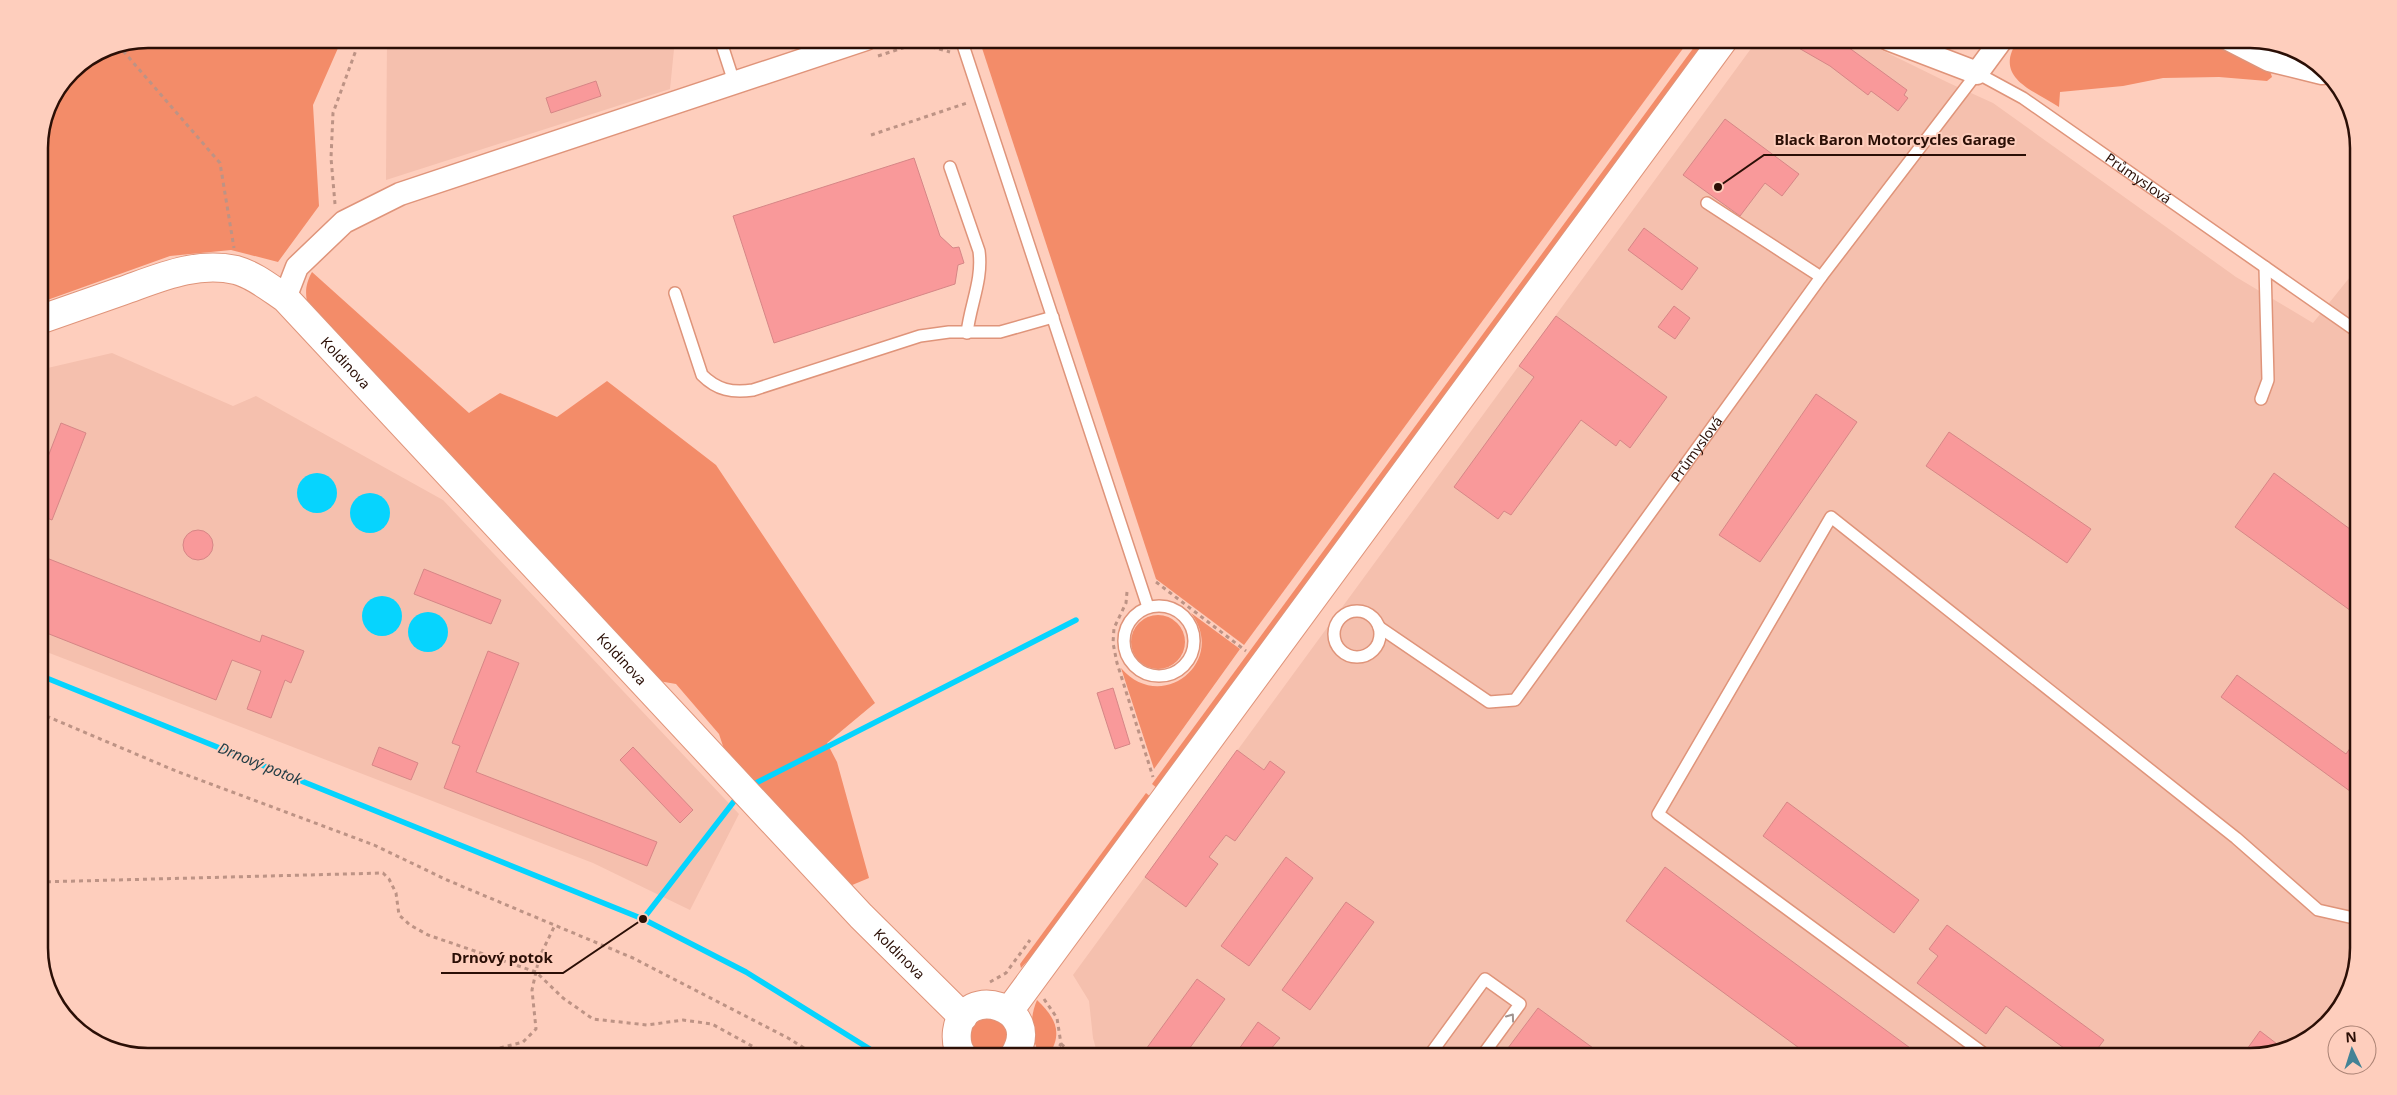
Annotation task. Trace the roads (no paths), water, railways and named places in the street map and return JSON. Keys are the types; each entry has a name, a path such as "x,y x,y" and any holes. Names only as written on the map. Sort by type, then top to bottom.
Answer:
{"main road":[{"path":"1009,1011 1717,48"},
{"name":"Koldinova","path":"48,317 170,274 198,267 219,267 238,271 259,280 285,298 861,916 963,1016"},
{"path":"958,1048 956,1041 957,1028 963,1016 970,1009 990,1004 1009,1011 1020,1028 1021,1039 1017,1048"}],"street":[{"path":"285,298 297,267 344,222 400,194 838,48"},
{"name":"Průmyslová","path":"1898,48 1976,73"},
{"path":"1976,73 1995,48"},
{"path":"2246,48 2269,60 2313,71"}],"lane":[{"path":"723,48 734,82"},
{"path":"964,48 1148,607"},
{"name":"Průmyslová","path":"1379,627 1489,702 1515,700 1821,277 1976,73 2023,98 2349,326"},
{"path":"950,167 978,251 980,264 979,282 968,318 967,333"},
{"path":"1707,203 1821,277"},
{"path":"2261,399 2268,380 2265,267"},
{"path":"675,293 702,375 712,384 724,390 739,392 753,390 920,336 949,332 1000,332 1053,317"},
{"path":"1976,1048 1658,814 1831,517 2236,838 2318,910 2350,916"},
{"path":"1148,607 1173,608 1183,615 1191,625 1194,636 1194,649 1189,660 1181,670 1170,675 1158,677 1146,674 1135,668 1128,658 1124,646 1124,634 1129,622 1137,613 1148,607"},
{"path":"1363,612 1375,620 1379,627 1378,642 1369,654 1362,656 1347,654 1336,644 1335,629 1342,617 1349,613 1363,612"},
{"path":"1435,1048 1485,979 1520,1004 1488,1048"}],"water":[{"path":"321,473 328,476 334,482 337,493 336,501 328,510 321,513 313,513 306,510 298,501 297,489 300,482 309,474"},
{"path":"374,493 381,496 387,502 390,513 389,521 381,530 374,533 366,533 359,530 351,521 350,509 353,502 362,494"},
{"path":"386,596 393,599 399,605 402,616 401,624 393,633 386,636 378,636 371,633 363,624 362,612 365,605 374,597"},
{"path":"432,612 439,615 445,621 448,632 447,640 439,649 432,652 424,652 417,649 409,640 408,628 411,621 420,613"}],"waterway":[{"path":"754,784 1076,620"},
{"name":"Drnový potok","path":"48,679 643,919 746,972 868,1048"},
{"path":"643,919 735,800"}],"place":[{"name":"Black Baron Motorcycles Garage","path":"1718,187"},
{"name":"Drnový potok","path":"643,919"}]}
